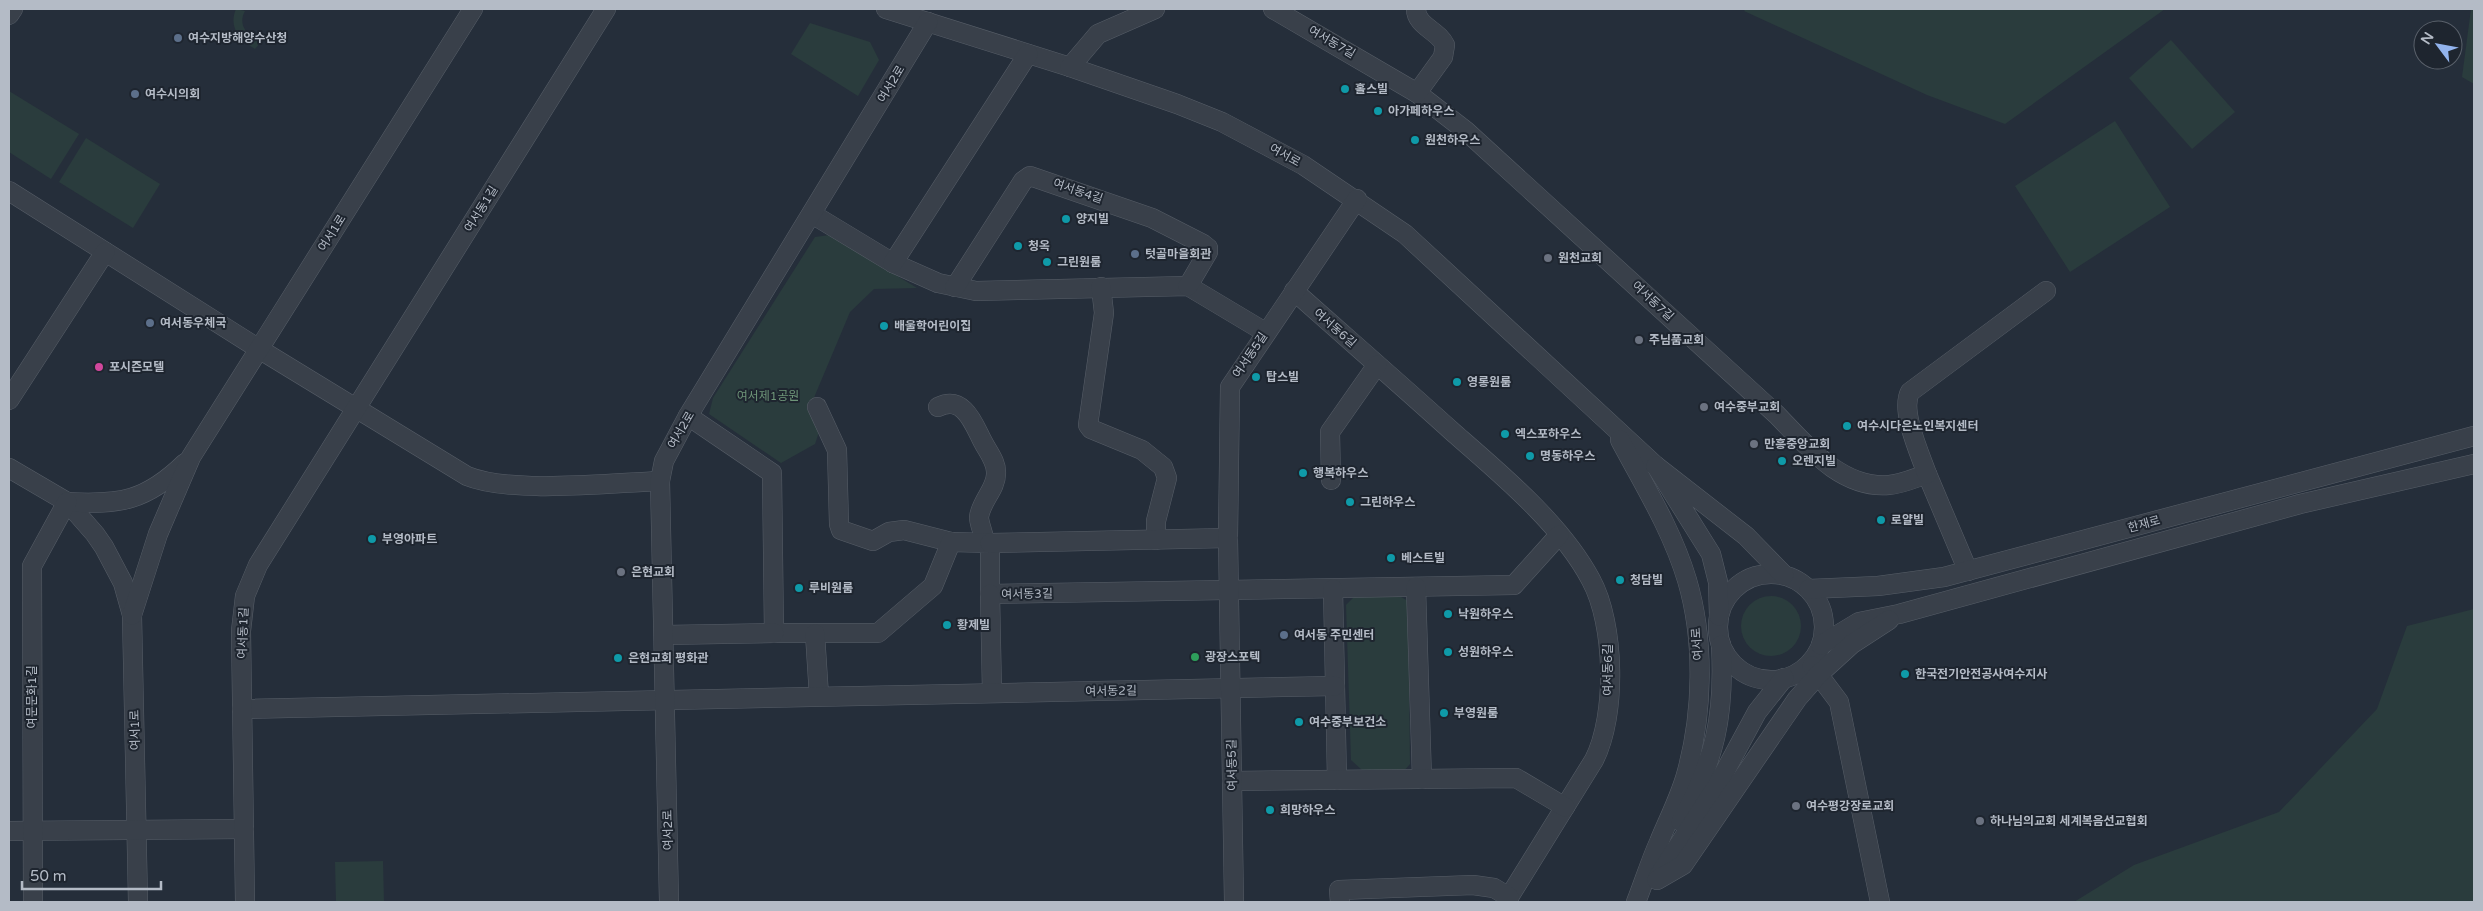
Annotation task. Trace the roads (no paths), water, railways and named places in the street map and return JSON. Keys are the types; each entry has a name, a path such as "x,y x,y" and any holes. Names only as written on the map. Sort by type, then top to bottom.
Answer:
{"street":[{"path":"9,15 13,9"},
{"name":"여서1로","path":"191,457 473,9"},
{"name":"여서동1길","path":"245,902 241,630 245,596 258,565 606,9"},
{"name":"여서로","path":"886,9 1070,67 1222,122 1303,164 1357,199 1405,234 1442,266 1656,466 1746,536 1784,575"},
{"path":"1070,67 1098,34 1155,9"},
{"name":"여서동7길","path":"1273,9 1417,93 1466,131 1777,415 1824,462 1849,477 1877,485 1897,484 1927,474"},
{"path":"1416,9 1420,20 1441,38 1446,45 1443,57 1417,93"},
{"name":"여서2로","path":"669,902 665,635 660,481 664,461 688,416 928,22"},
{"path":"893,263 1028,54"},
{"name":"여서동4길","path":"955,287 1024,181 1030,176 1152,218 1203,244 1208,248 1208,252 1188,286"},
{"path":"9,191 259,349 467,476 484,482 559,484 660,481"},
{"name":"여서동5길","path":"1234,902 1228,538 1230,387 1265,332 1357,199"},
{"path":"812,214 893,263 920,277 955,287 997,291 1188,286 1265,332"},
{"path":"9,400 105,252"},
{"path":"1101,287 1104,312 1088,425 1095,430 1142,450 1164,467 1167,478 1157,512 1156,540"},
{"path":"1968,571 1914,438 1907,398 1910,392 2046,290"},
{"name":"여서동6길","path":"1294,291 1523,494 1575,554 1592,581 1603,609 1608,636 1608,708 1604,731 1594,760 1508,899 1494,888 1480,885 1438,894 1339,890 1340,902"},
{"path":"1331,480 1330,432 1377,364"},
{"name":"여서동3길","path":"938,407 945,404 956,405 971,416 994,461 995,481 979,516 988,543 990,594 1229,590"},
{"path":"817,407 837,450 838,524 841,530 873,541 889,532 904,530 951,542 988,543 1228,538"},
{"path":"688,416 772,473 774,634"},
{"name":"여서로","path":"1613,425 1667,528 1677,553 1694,610 1698,645 1698,696 1690,759 1680,794 1642,902"},
{"name":"한재로","path":"1809,589 1878,586 1922,581 1968,571 2474,436"},
{"path":"9,468 67,502 107,502 137,497 158,487 191,457"},
{"path":"132,615 152,550 191,457"},
{"name":"한재로","path":"1821,645 1859,622 1899,614 2300,504 2474,464"},
{"name":"여서로","path":"1656,466 1711,554 1718,582 1719,616"},
{"name":"여서1로","path":"67,502 95,534 113,561 123,583 132,615 138,902"},
{"name":"여문문화1길","path":"33,902 32,566 67,502"},
{"path":"1229,590 1514,585 1559,535"},
{"path":"665,635 871,634 885,630 933,586 951,542"},
{"path":"1652,876 1683,866 1797,699 1814,669 1821,645 1824,630 1823,615 1818,601 1809,589 1798,580 1770,573 1743,582 1724,602 1719,616 1718,630 1721,644 1735,666 1758,678 1784,678 1814,669 1899,614"},
{"path":"1416,587 1422,779"},
{"path":"1333,589 1337,780"},
{"path":"990,594 992,692"},
{"path":"815,634 819,696"},
{"name":"여서로","path":"1652,876 1682,820 1703,776 1712,751 1721,711 1721,644"},
{"path":"1814,669 1839,702 1880,902"},
{"name":"여서로","path":"1636,902 1652,876 1716,786 1757,712 1784,678"},
{"path":"1231,690 1335,686"},
{"name":"여서동2길","path":"242,709 992,692 1231,690"},
{"path":"1232,781 1516,778 1565,807"},
{"path":"9,831 244,829"}],"place":[{"name":"여수지방해양수산청","path":"178,38"},
{"name":"홀스빌","path":"1345,89"},
{"name":"여수시의회","path":"135,94"},
{"name":"아가페하우스","path":"1378,111"},
{"name":"원천하우스","path":"1415,140"},
{"name":"양지빌","path":"1066,219"},
{"name":"청옥","path":"1018,246"},
{"name":"텃골마을회관","path":"1135,254"},
{"name":"원천교회","path":"1548,258"},
{"name":"그린원룸","path":"1047,262"},
{"name":"여서동우체국","path":"150,323"},
{"name":"배울학어린이집","path":"884,326"},
{"name":"주님품교회","path":"1639,340"},
{"name":"포시즌모텔","path":"99,367"},
{"name":"탑스빌","path":"1256,377"},
{"name":"영롱원룸","path":"1457,382"},
{"name":"여수중부교회","path":"1704,407"},
{"name":"여수시다은노인복지센터","path":"1847,426"},
{"name":"엑스포하우스","path":"1505,434"},
{"name":"만흥중앙교회","path":"1754,444"},
{"name":"명동하우스","path":"1530,456"},
{"name":"오렌지빌","path":"1782,461"},
{"name":"행복하우스","path":"1303,473"},
{"name":"그린하우스","path":"1350,502"},
{"name":"로얄빌","path":"1881,520"},
{"name":"부영아파트","path":"372,539"},
{"name":"베스트빌","path":"1391,558"},
{"name":"은현교회","path":"621,572"},
{"name":"청담빌","path":"1620,580"},
{"name":"루비원룸","path":"799,588"},
{"name":"낙원하우스","path":"1448,614"},
{"name":"황제빌","path":"947,625"},
{"name":"여서동 주민센터","path":"1284,635"},
{"name":"성원하우스","path":"1448,652"},
{"name":"광장스포텍","path":"1195,657"},
{"name":"은현교회 평화관","path":"618,658"},
{"name":"한국전기안전공사여수지사","path":"1905,674"},
{"name":"부영원룸","path":"1444,713"},
{"name":"여수중부보건소","path":"1299,722"},
{"name":"여수평강장로교회","path":"1796,806"},
{"name":"희망하우스","path":"1270,810"},
{"name":"하나님의교회 세계복음선교협회","path":"1980,821"}],"park label":[{"name":"여서제1공원","path":"768,396"}]}
